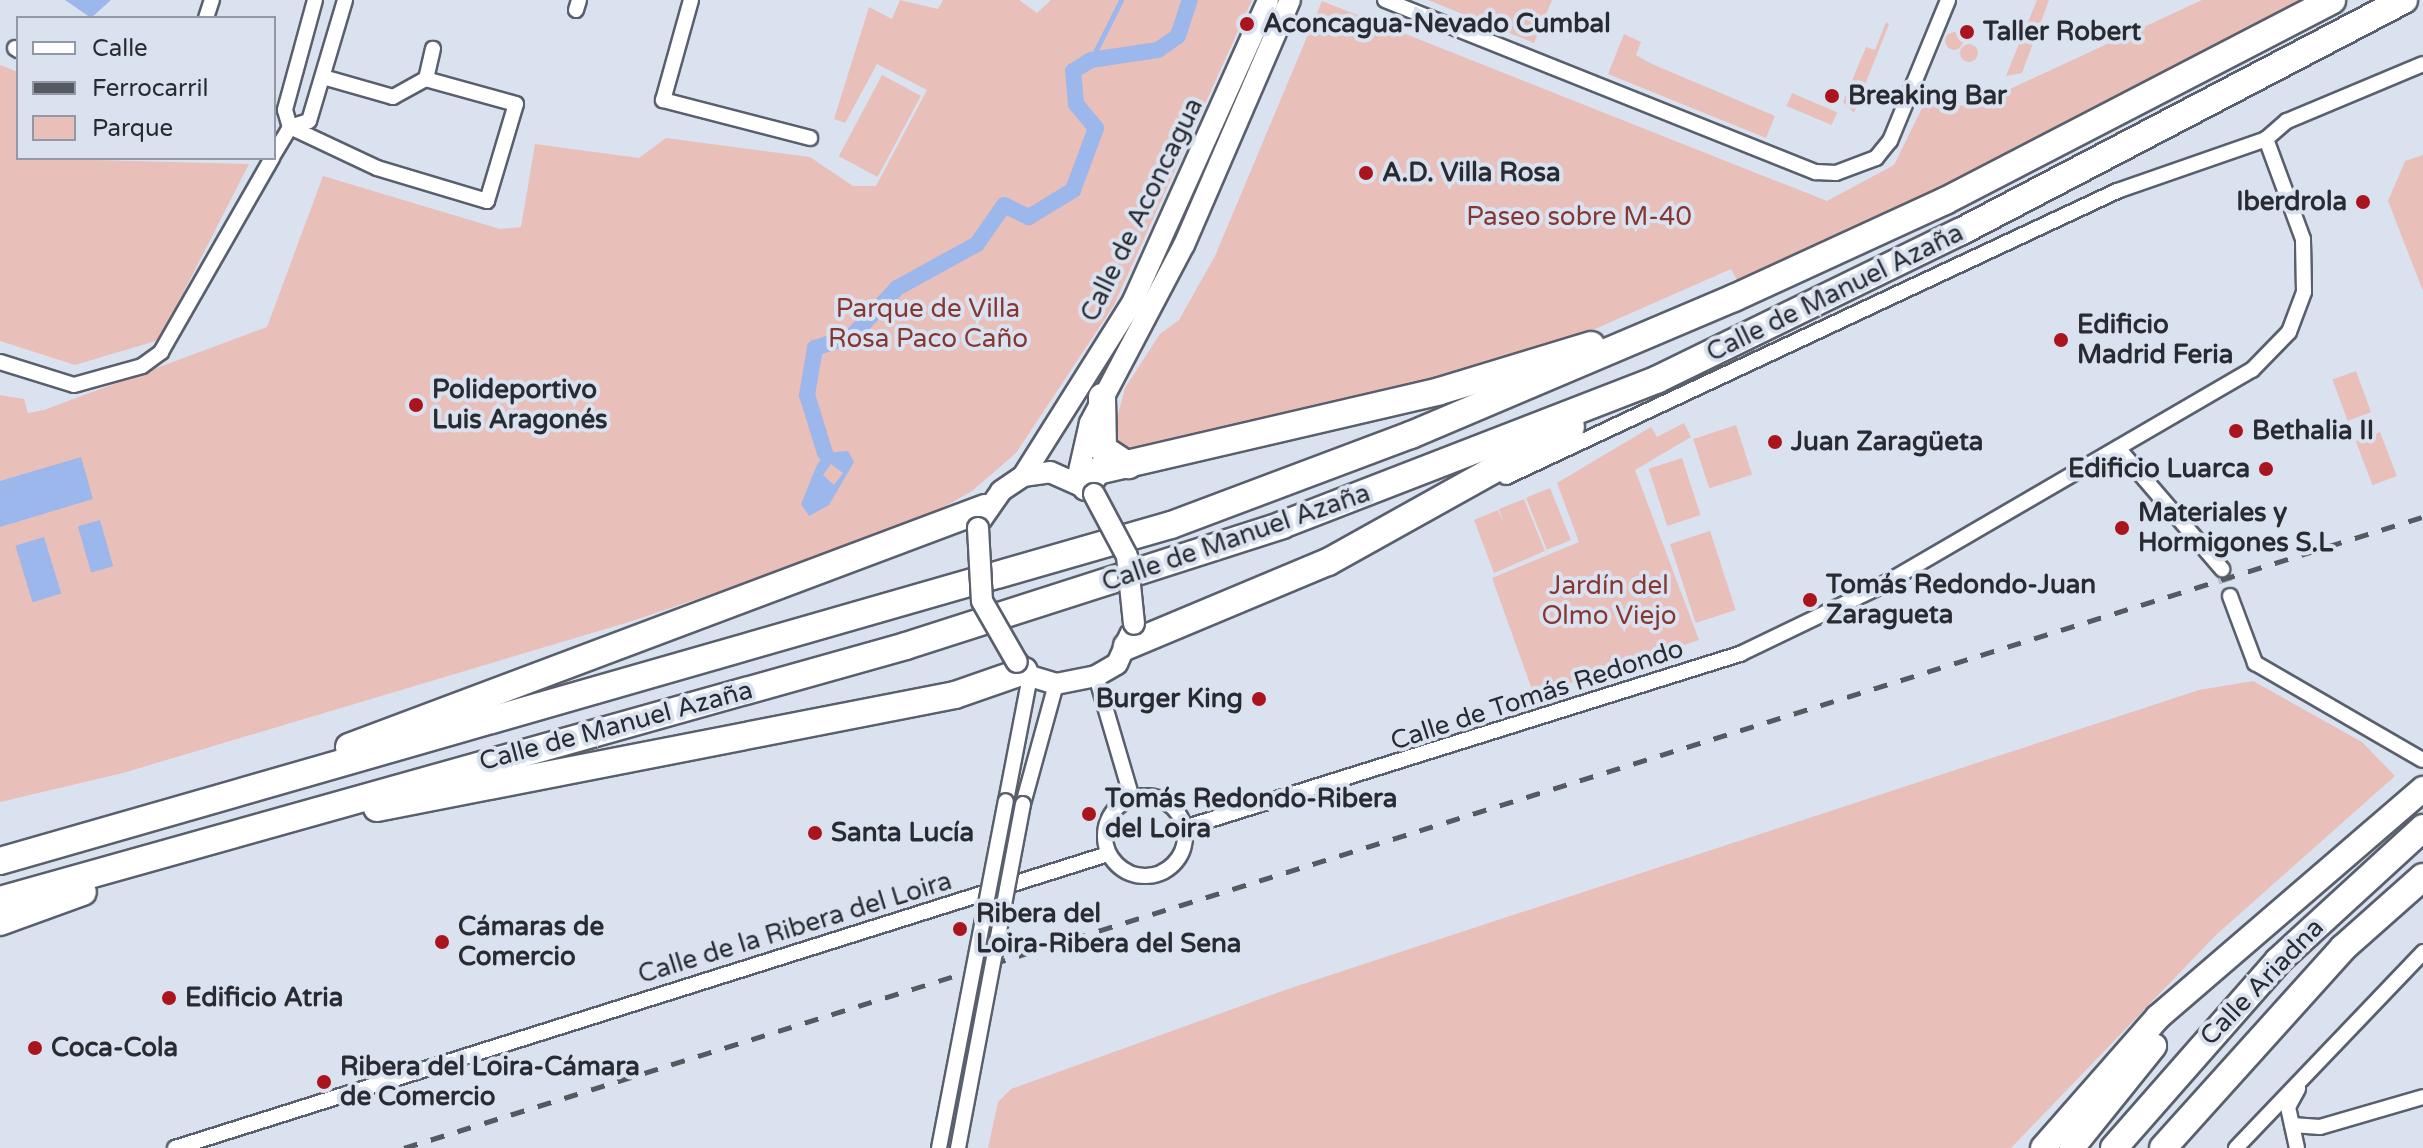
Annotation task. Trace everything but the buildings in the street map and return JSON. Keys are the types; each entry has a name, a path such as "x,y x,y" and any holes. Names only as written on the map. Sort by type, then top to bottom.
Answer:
{"highway":[{"name":"Calle de Manuel Azaña","path":"0,861 1171,525 1411,435 1649,334 1945,201 2332,0"},
{"name":"Calle de Manuel Azaña","path":"0,900 1097,587 1282,525 1658,379 1960,232 2404,0"},
{"path":"1086,487 1097,471 1649,334"},
{"path":"1130,635 1328,562 1658,379"},
{"path":"1102,397 1103,449 1128,465"},
{"path":"0,843 263,787 370,738 982,518"},
{"path":"0,922 200,843 939,698 1024,669"},
{"path":"2043,1148 2158,1017 2423,789"},
{"name":"Calle Ariadna","path":"2114,1148 2278,961 2423,828"},
{"name":"Calle Ariadna","path":"2163,1148 2343,948 2423,877"},
{"path":"2072,1148 2226,957"}],"main road":[{"name":"Calle de Aconcagua","path":"1023,476 1133,301 1268,0"},
{"name":"Calle de Aconcagua","path":"1086,487 1102,397 1184,245 1290,0"},
{"path":"1050,472 1086,487 1127,556 1130,635 1117,664 1096,676 1056,684 1024,669 982,601 982,518 1023,476 1050,472"}],"street":[{"path":"315,0 285,110 290,127 377,168 487,201 516,104 426,79 393,97 323,77"},
{"path":"276,151 290,127 309,121 345,0"},
{"path":"691,0 663,100 810,138"},
{"path":"1385,0 1816,172 1857,168 1890,141 1948,0"},
{"path":"426,79 433,49"},
{"path":"1328,562 2117,191 2266,139 2287,121 2423,64"},
{"name":"Calle de Tomás Redondo","path":"1184,828 1740,654 1877,588 2252,370 2289,332 2304,292 2303,239 2266,139"},
{"path":"0,362 74,385 142,366 161,352 271,160"},
{"path":"2118,448 2222,569"},
{"path":"2230,596 2255,663 2422,760"},
{"path":"939,1148 1006,801 1024,669"},
{"path":"1096,676 1132,798"},
{"path":"958,1148 1023,804 1056,684"},
{"path":"1132,798 1165,801 1184,828 1177,861 1158,875 1135,876 1108,854 1107,821 1132,798"},
{"name":"Calle de la Ribera del Loira","path":"175,1148 1108,854"},
{"path":"2237,1147 2423,952"},
{"path":"2296,1138 2288,1107 2306,1075"},
{"path":"2296,1138 2320,1127 2423,1097"},
{"path":"2296,1138 2320,1127"}],"green space":[{"name":"Parque de Villa Rosa Paco Caño","path":"900,0 938,9 943,0 1019,0 1037,13 1051,0 1252,0 1114,305 1016,453 972,491 909,527 629,622 123,773 0,802 0,395 24,399 28,413 44,410 267,327 323,176 500,229 521,227 535,144 639,158 666,138 810,157 853,186 876,186 927,90 877,64 845,123 834,119 869,7 892,19"},
{"path":"1428,0 1552,0 1534,43"},
{"path":"2037,0 2049,0 2022,73 2006,76"},
{"name":"Paseo sobre M-40","path":"2202,0 2317,0 1741,287 1731,269 1595,329 1392,393 1141,450 1111,441 1125,388 1160,334 1179,320 1215,256 1322,1 1827,201 1894,165 1924,104 1973,106"},
{"path":"1886,22 1889,24 1854,113 1843,102 1866,47 1875,50"},
{"path":"1950,32 1958,32 1963,41 1961,48 1950,50 1945,45 1945,37"},
{"path":"1624,34 1641,42 1636,55 1652,64 1775,116 1766,138 1608,74"},
{"path":"1969,44 1978,53 1969,62 1960,53"},
{"path":"0,65 16,71 16,160 249,164 159,340 75,365 0,341"},
{"path":"882,75 921,96 878,177 839,156"},
{"path":"1792,93 1837,112 1832,125 1787,106"},
{"path":"2423,155 2423,291 2388,201 2405,161"},
{"path":"2356,371 2371,412 2348,421 2333,380"},
{"name":"Jardín del Olmo Viejo","path":"1684,423 1691,437 1635,470 1699,640 1534,695 1492,578 1579,542 1557,483 1651,427 1657,437"},
{"path":"1736,425 1752,474 1709,488 1693,439"},
{"path":"2380,432 2397,476 2373,485 2356,441"},
{"path":"1682,458 1701,515 1667,526 1649,469"},
{"path":"1550,488 1571,540 1547,550 1526,498"},
{"path":"1524,499 1545,551 1494,573 1474,520 1498,510 1504,524 1499,509"},
{"path":"1710,531 1736,610 1696,623 1670,544"},
{"path":"2253,681 2362,742 2395,776 2216,935 2011,1148 988,1148 998,1102 1011,1089 1291,988 2199,690"}],"water":[{"path":"65,0 111,0 93,16 88,16"},
{"path":"848,451 854,462 829,505 809,516 801,504 825,453","holes":["831,464 843,473 834,485 823,475"]},
{"path":"81,457 93,499 0,527 0,481"},
{"path":"100,520 113,566 91,572 78,526"},
{"path":"44,537 61,593 33,602 15,546"}],"waterway":[{"path":"1091,60 1121,0"},
{"path":"825,453 807,395 815,348 852,336 897,288 977,244 1004,205 1029,217 1073,190 1096,128 1076,104 1073,71 1091,60 1158,50 1178,36 1190,0"}],"tunnel":[{"path":"2222,569 2230,596"}],"railway":[{"path":"404,1148 2423,517"}],"place":[{"name":"Aconcagua-Nevado Cumbal","path":"1247,24"},
{"name":"Taller Robert","path":"1967,32"},
{"name":"Breaking Bar","path":"1832,96"},
{"name":"A.D. Villa Rosa","path":"1366,173"},
{"name":"Iberdrola","path":"2363,202"},
{"name":"Edificio Madrid Feria","path":"2061,340"},
{"name":"Polideportivo Luis Aragonés","path":"416,405"},
{"name":"Bethalia II","path":"2236,431"},
{"name":"Juan Zaragüeta","path":"1775,442"},
{"name":"Edificio Luarca","path":"2266,469"},
{"name":"Materiales y Hormigones S.L","path":"2122,528"},
{"name":"Tomás Redondo-Juan Zaragueta","path":"1810,600"},
{"name":"Burger King","path":"1259,699"},
{"name":"Tomás Redondo-Ribera del Loira","path":"1089,814"},
{"name":"Santa Lucía","path":"815,833"},
{"name":"Ribera del Loira-Ribera del Sena","path":"960,929"},
{"name":"Cámaras de Comercio","path":"442,942"},
{"name":"Edificio Atria","path":"169,998"},
{"name":"Coca-Cola","path":"35,1048"},
{"name":"Ribera del Loira-Cámara de Comercio","path":"324,1082"}]}
